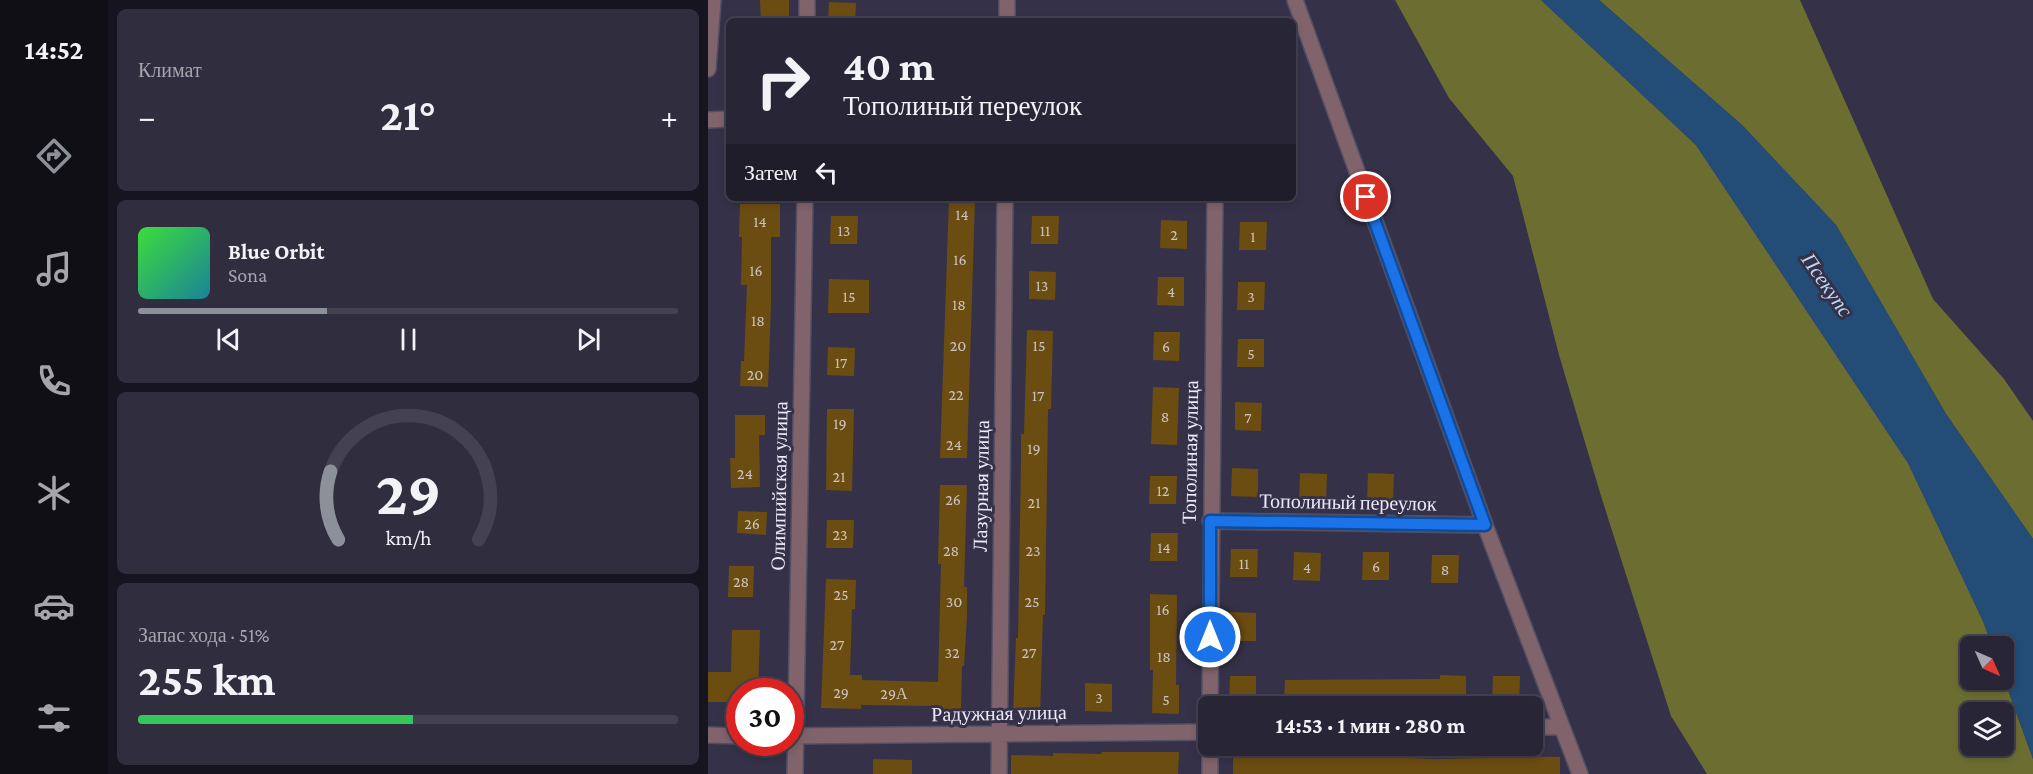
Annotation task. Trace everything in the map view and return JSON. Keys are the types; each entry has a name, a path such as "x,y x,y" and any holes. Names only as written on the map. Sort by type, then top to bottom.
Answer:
{"street":[{"path":"708,69 713,0"},
{"path":"807,0 807,18"},
{"path":"1007,0 1007,18"},
{"path":"1295,0 1485,525 1580,774"},
{"path":"708,120 726,119"},
{"name":"Олимпийская улица","path":"794,678 806,201"},
{"name":"Лазурная улица","path":"999,774 1005,201"},
{"name":"Тополиная улица","path":"1210,696 1215,201"},
{"name":"Тополиный переулок","path":"1210,521 1485,525"},
{"path":"1543,727 1562,727"},
{"name":"Радужная улица","path":"804,736 1198,732"},
{"path":"708,735 726,736"},
{"name":"Олимпийская улица","path":"794,756 795,774"},
{"path":"1210,756 1210,774"}],"shaded area":[{"path":"1395,0 1541,0 1696,145 1908,463 1983,621 1988,636 1960,636 1960,690 2008,690 2012,702 1960,702 1960,756 2014,756 2014,707 2033,759 2033,774 1707,774 1671,716 1559,355 1513,176 1449,98"},
{"path":"1599,0 1800,0 1933,299 2004,379 2033,421 2033,539 1946,414 1836,225 1742,125"}],"water":[{"name":"Псекупс","path":"1541,0 1599,0 1742,125 1836,225 1946,414 2033,539 2033,759 2008,690 2014,690 2014,636 1988,636 1908,463 1696,145"}],"building":[{"path":"760,0 789,0 789,18 761,18"},
{"path":"829,2 856,3 855,18 828,18"},
{"path":"949,201 975,201 967,458 940,458"},
{"path":"740,204 780,204 780,237 771,237 768,387 740,386 741,361 744,361 747,285 741,285"},
{"path":"831,216 858,216 857,244 830,244"},
{"path":"1032,216 1059,216 1058,244 1031,244"},
{"path":"1161,220 1187,221 1187,249 1160,248"},
{"path":"1240,222 1267,222 1266,250 1239,250"},
{"path":"1029,271 1056,272 1055,300 1029,299"},
{"path":"1158,277 1184,277 1184,306 1157,305"},
{"path":"829,279 869,280 869,313 828,313"},
{"path":"1238,282 1265,282 1264,310 1237,310"},
{"path":"1027,330 1053,331 1051,409 1048,409 1045,615 1043,615 1040,715 1013,714 1016,638 1018,638 1021,434 1024,434"},
{"path":"1154,332 1180,332 1179,361 1153,360"},
{"path":"1238,339 1264,339 1264,367 1237,367"},
{"path":"828,347 855,348 854,376 827,375"},
{"path":"1153,387 1179,388 1177,445 1151,444"},
{"path":"1235,402 1262,403 1261,431 1235,430"},
{"path":"827,409 854,409 852,491 826,490"},
{"path":"735,415 765,415 765,435 759,435 760,487 731,488 730,458 735,458"},
{"path":"1232,468 1258,469 1258,497 1231,496"},
{"path":"1300,473 1327,474 1326,502 1299,502"},
{"path":"1368,473 1394,474 1393,502 1367,502"},
{"path":"1150,476 1177,476 1176,504 1149,504"},
{"path":"940,485 967,485 964,587 967,587 967,616 964,666 962,666 961,711 935,710 935,706 861,705 861,709 821,708 826,579 856,580 855,609 852,609 850,675 862,675 862,680 938,682 941,564 938,564"},
{"path":"738,511 767,512 766,535 737,533"},
{"path":"827,520 854,520 853,548 826,548"},
{"path":"1151,533 1178,533 1177,561 1150,561"},
{"path":"1231,549 1258,549 1257,577 1230,577"},
{"path":"1294,552 1321,553 1320,581 1293,580"},
{"path":"1363,552 1389,552 1389,580 1362,580"},
{"path":"1432,555 1459,555 1458,583 1431,583"},
{"path":"729,566 754,566 753,597 728,597"},
{"path":"1150,594 1177,595 1176,685 1179,685 1179,714 1152,713"},
{"path":"1230,612 1256,613 1256,641 1229,641"},
{"path":"732,630 760,630 758,678 726,678 726,702 708,702 708,672 731,672"},
{"path":"1440,675 1466,676 1466,696 1284,696 1285,680 1440,679"},
{"path":"1230,676 1256,676 1256,696 1229,696"},
{"path":"1493,676 1520,676 1519,696 1492,696"},
{"path":"1085,683 1112,684 1112,712 1085,711"},
{"path":"1102,752 1179,752 1178,774 1011,774 1011,755 1053,756 1053,753 1101,754"},
{"path":"1485,756 1560,757 1560,774 1233,774 1233,757 1435,759 1485,758"},
{"path":"873,759 912,760 912,774 873,774"}],"route":[{"path":"1210,637 1210,521 1485,525 1366,197"}]}
